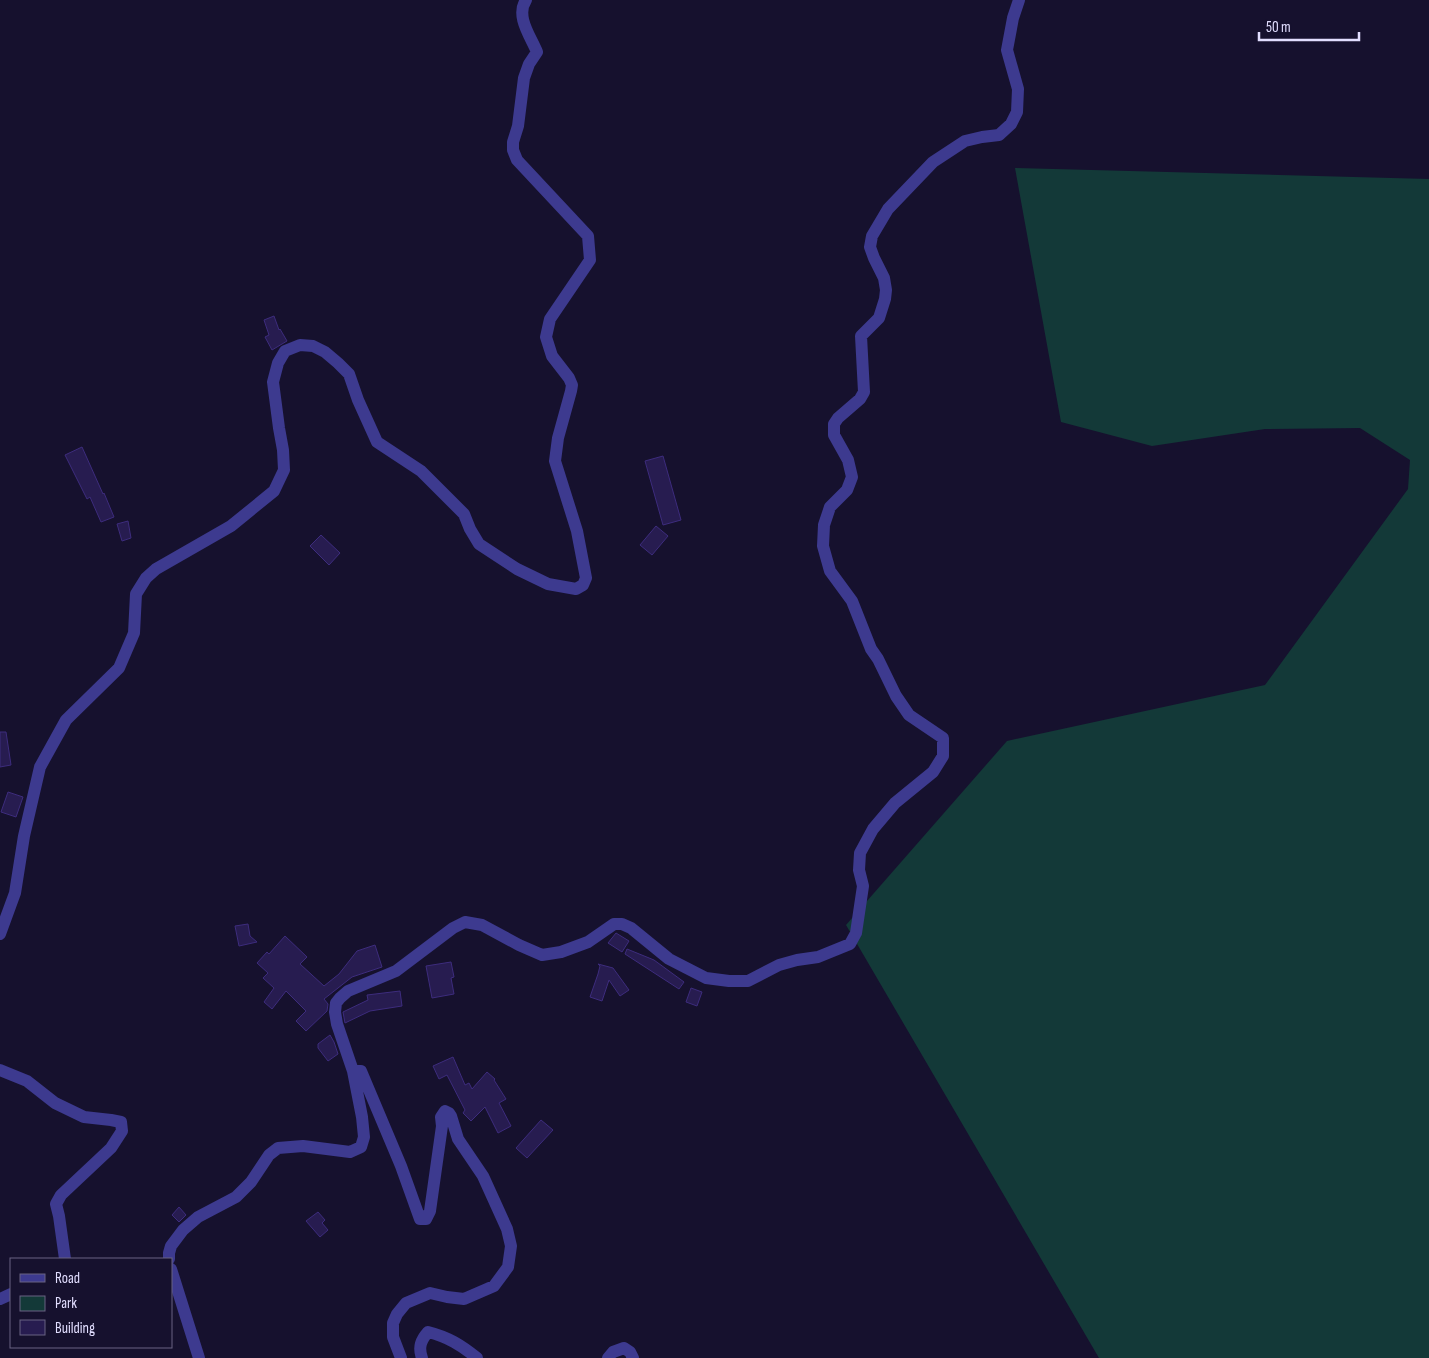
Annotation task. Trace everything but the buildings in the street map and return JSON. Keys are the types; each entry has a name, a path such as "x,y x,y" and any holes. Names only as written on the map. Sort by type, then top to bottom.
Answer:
{"street":[{"path":"0,934 15,893 24,836 40,767 66,720 119,668 134,634 136,594 146,578 156,569 231,526 274,491 284,470 273,382 278,363 285,351 300,345 313,346 325,352 338,363 349,374 358,400 378,442 421,470 464,514 479,544 517,569 548,584 576,589 583,585 586,578 578,531 555,461 558,438 572,385 548,348 546,329 550,319 590,260 588,236 517,160 513,150 512,142 518,126 524,78 529,64 537,52 526,30 522,11 526,0"},
{"path":"169,1258 171,1246 183,1230 198,1217 236,1197 251,1182 269,1154 278,1148 303,1146 350,1152 361,1147 364,1137 362,1117 353,1071 337,1024 336,1004 348,991 396,971 453,928 465,922 482,925 542,955 561,952 588,942 614,924 622,924 631,928 670,959 706,978 729,981 748,981 779,965 818,957 850,944 856,934 863,886 860,870 860,853 873,829 895,803 932,772 943,756 943,738 910,715 896,696 871,649 852,601 830,570 823,546 824,525 830,507 847,490 852,478 848,460 834,435 834,424 838,418 860,399 864,392 862,336 879,318 885,299 884,278 870,247 872,236 888,210 906,188 933,162 965,141 999,135 1011,124 1017,112 1018,89 1007,50 1013,18 1019,0"},
{"path":"0,1070 27,1082 55,1103 84,1118 121,1122 122,1131 111,1148 61,1195 56,1204 65,1258"},
{"path":"353,1071 361,1071 401,1166 420,1219 426,1218 430,1210 442,1126 441,1117 445,1111 451,1116 458,1139 483,1176 507,1229 511,1246 508,1268 494,1286 464,1299 430,1293 406,1303 397,1314 393,1323 393,1337 401,1358"},
{"path":"172,1271 199,1358"},
{"path":"422,1358 420,1351 422,1339 428,1332 442,1335 462,1345 477,1358"},
{"path":"608,1358 613,1352 624,1348 630,1352 633,1358"}],"green space":[{"path":"1015,168 1429,179 1429,1358 1099,1358 846,925 1007,741 1265,685 1408,489 1410,460 1360,428 1265,429 1152,446 1061,422"}]}
